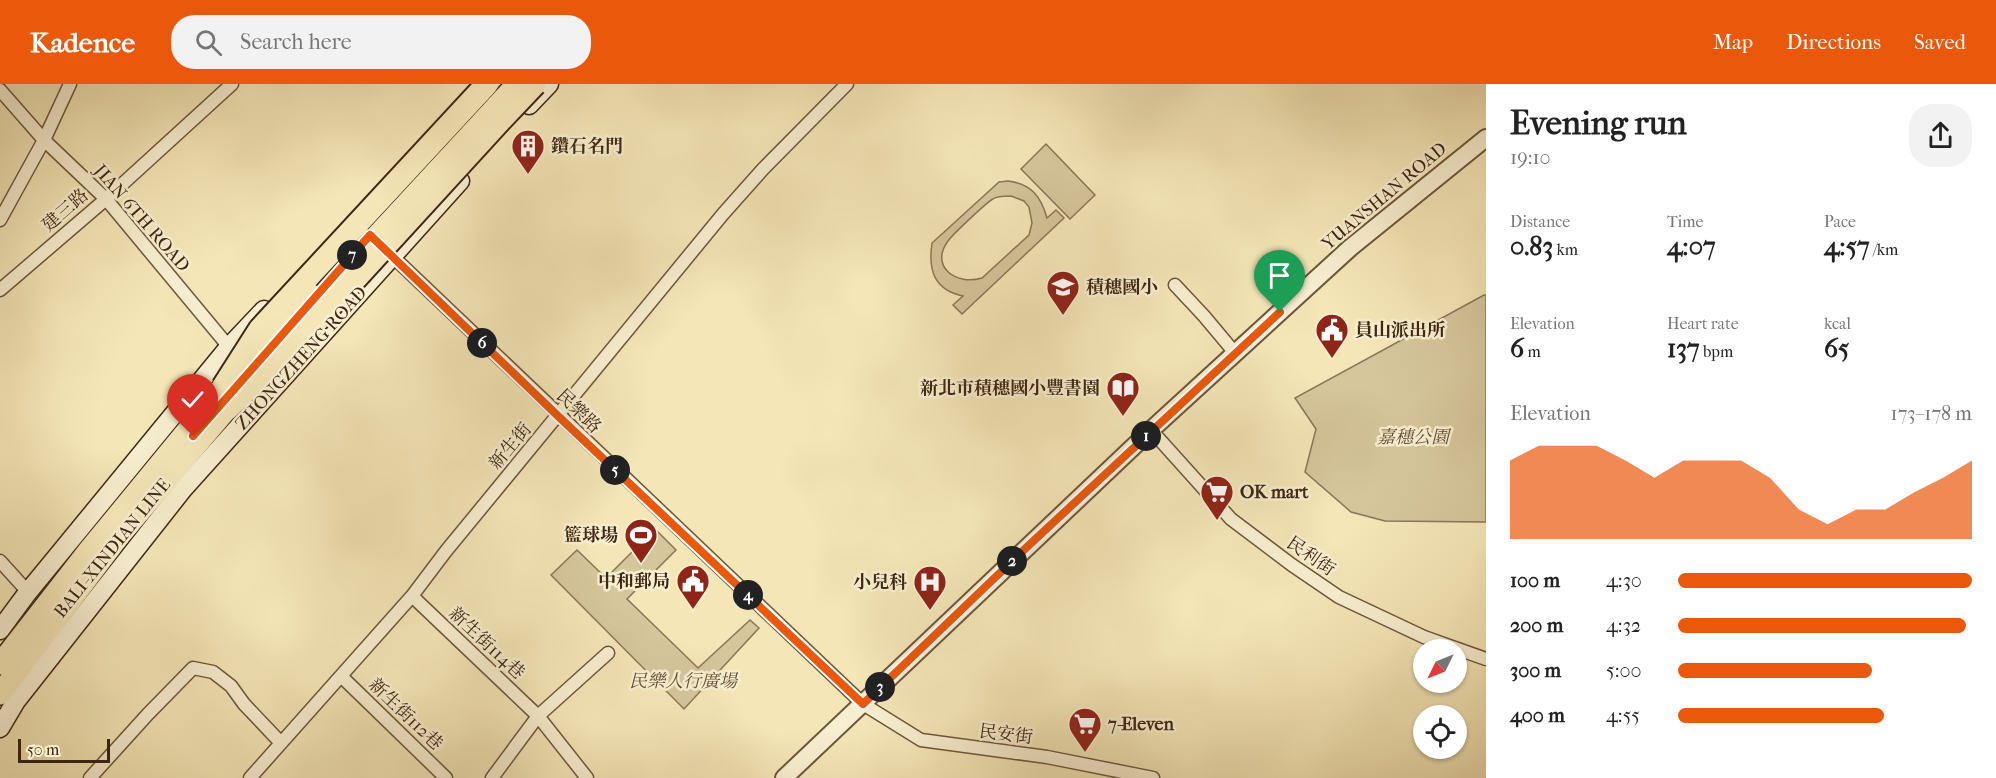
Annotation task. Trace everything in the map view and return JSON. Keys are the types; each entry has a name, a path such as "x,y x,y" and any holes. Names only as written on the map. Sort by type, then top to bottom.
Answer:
{"highway":[{"path":"225,398 260,329 487,84"},
{"name":"BALI-XINDIAN LINE","path":"0,664 89,550 504,84"},
{"name":"BALI-XINDIAN LINE","path":"0,694 225,398 518,84"},
{"path":"225,398 304,335 544,85"}],"main road":[{"path":"0,630 28,592 229,347 473,84"},
{"path":"0,680 95,552 143,494 370,235 509,84"},
{"name":"ZHONGZHENG ROAD","path":"0,728 16,701 183,489 544,85"}],"street":[{"path":"0,220 44,140 70,84"},
{"name":"建三路","path":"0,290 106,199 232,84"},
{"name":"新生街","path":"249,778 412,596 634,320 729,207 847,84"},
{"name":"JIAN 6TH ROAD","path":"0,90 44,140 106,199 229,347"},
{"name":"YUANSHAN ROAD","path":"784,778 1151,430 1350,248 1486,138"},
{"name":"民樂路","path":"351,215 558,416 863,704"},
{"path":"1175,285 1235,353"},
{"name":"民利街","path":"1151,430 1231,519 1339,597 1404,628 1486,659"},
{"path":"0,561 28,592"},
{"name":"新生街114巷","path":"412,596 538,716 587,778"},
{"path":"492,778 538,716 608,652"},
{"path":"90,778 193,668 213,672 231,686 244,704 281,743"},
{"name":"新生街112巷","path":"341,676 446,778"},
{"name":"民安街","path":"863,704 921,740 1047,757 1117,775 1153,778"}],"green space":[{"path":"1046,144 1095,195 1070,219 1021,169"},
{"path":"1008,181 1029,188 1042,204 1047,218 1056,210 1064,218 962,314 953,305 963,296 939,284 932,270 932,243 999,182","holes":["1011,196 1024,201 1029,207 1032,223 1029,235 982,278 963,279 948,272 942,259 943,250 948,241 970,219 997,197"]},
{"name":"嘉穗公園","path":"1486,295 1486,522 1385,521 1351,512 1305,472 1316,429 1295,398"},
{"name":"民樂人行廣場","path":"655,529 676,550 627,599 698,668 750,620 759,628 684,709 551,575 577,550 607,579"}],"place":[{"name":"鑽石名門","path":"528,175"},
{"name":"積穗國小","path":"1063,316"},
{"name":"員山派出所","path":"1332,359"},
{"name":"新北市積穗國小豐書園","path":"1123,417"},
{"name":"OK mart","path":"1217,521"},
{"name":"籃球場","path":"641,564"},
{"name":"中和郵局","path":"693,610"},
{"name":"小兒科","path":"930,611"},
{"name":"7-Eleven","path":"1085,753"}],"route":[{"path":"193,436 370,235 863,704 1151,430 1280,312"}]}
